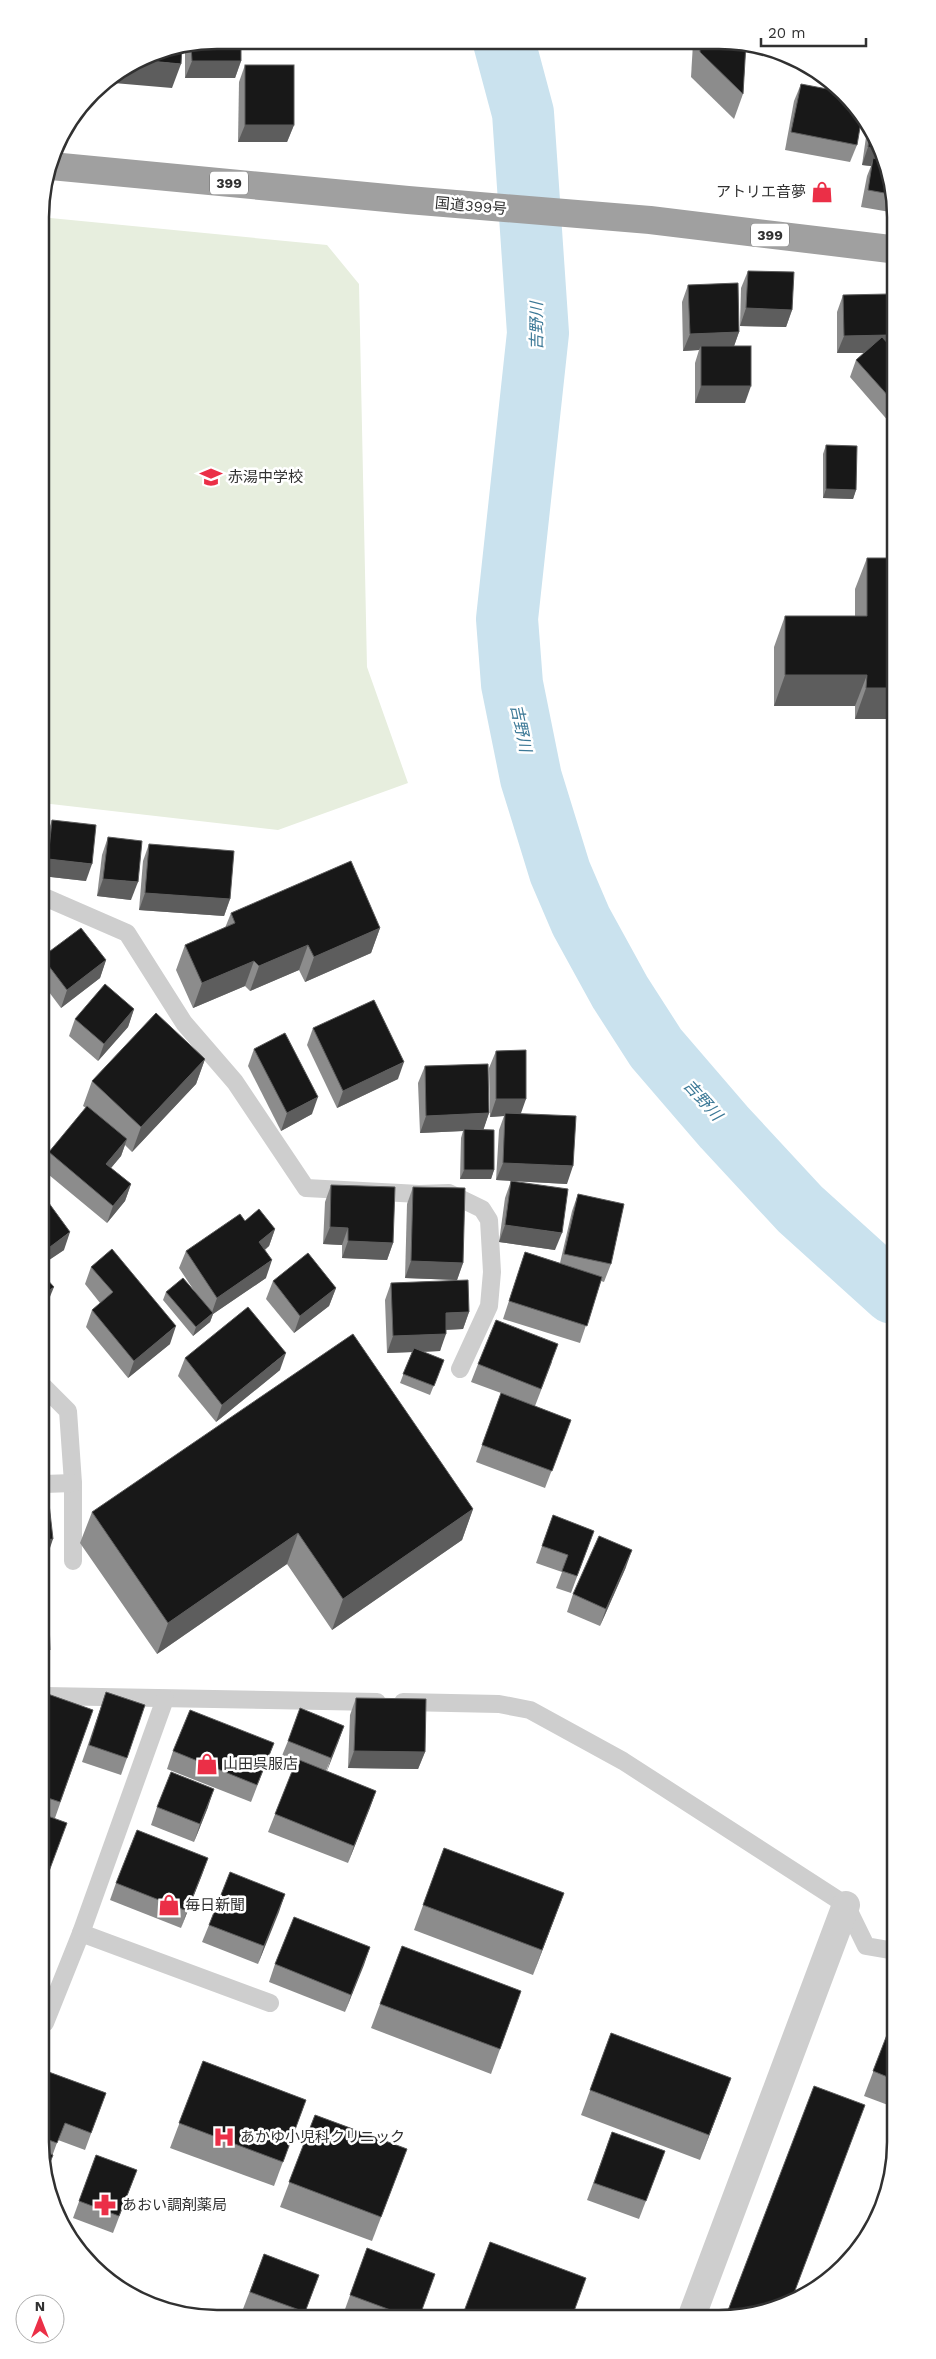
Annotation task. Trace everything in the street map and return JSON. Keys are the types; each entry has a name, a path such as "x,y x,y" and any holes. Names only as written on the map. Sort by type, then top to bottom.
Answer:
{"highway":[{"name":"国道399号","path":"56,167 408,200 650,220 887,249"}],"street":[{"path":"694,2310 846,1905"}],"lane":[{"path":"49,899 127,933 184,1023 235,1082 306,1188 419,1194 449,1193 482,1209 489,1220 492,1272 489,1306 460,1369"},
{"path":"49,1392 68,1411 73,1483 73,1561"},
{"path":"49,1484 73,1483"},
{"path":"49,1696 499,1704 530,1710 623,1761 846,1905 866,1946 887,1950"},
{"path":"49,2015 81,1933 165,1699"},
{"path":"81,1933 270,2003"}],"green space":[{"name":"赤湯中学校","path":"49,218 327,245 359,284 367,667 408,783 278,830 49,804"}],"building":[{"path":"241,49 241,61 192,61 191,51"},
{"path":"700,49 746,51 743,94 700,52"},
{"path":"182,52 181,64 154,61"},
{"path":"245,65 294,65 294,125 245,125"},
{"path":"801,84 829,89 853,114 860,126 857,145 791,132"},
{"path":"873,158 877,159 882,173 886,193 868,190"},
{"path":"748,271 794,272 792,310 746,308"},
{"path":"738,283 739,332 690,334 688,285"},
{"path":"887,294 887,335 844,336 843,295"},
{"path":"882,337 887,343 887,395 856,360"},
{"path":"701,346 751,346 751,386 701,386"},
{"path":"826,445 857,446 856,490 826,489"},
{"path":"867,558 887,558 887,688 866,688 867,675 785,675 785,616 867,616"},
{"path":"52,820 96,825 92,864 49,859"},
{"path":"108,837 142,841 138,882 103,879"},
{"path":"149,844 234,851 230,899 145,893"},
{"path":"351,861 380,928 314,957 308,945 259,966 254,961 202,983 185,945 235,923 231,913"},
{"path":"81,928 106,960 67,990 49,966 49,952"},
{"path":"105,984 134,1009 104,1044 75,1019"},
{"path":"374,1000 404,1062 343,1091 313,1028"},
{"path":"156,1013 205,1059 141,1127 92,1081"},
{"path":"285,1033 318,1097 287,1113 254,1049"},
{"path":"526,1050 526,1099 496,1099 496,1051"},
{"path":"488,1064 489,1113 426,1116 425,1066"},
{"path":"87,1106 127,1139 106,1164 131,1184 113,1206 49,1152"},
{"path":"505,1113 576,1116 573,1166 503,1163"},
{"path":"464,1129 494,1130 494,1170 464,1170"},
{"path":"511,1181 568,1189 562,1233 505,1225"},
{"path":"331,1185 395,1187 393,1243 348,1241 348,1228 330,1227"},
{"path":"413,1187 465,1188 463,1263 411,1261"},
{"path":"578,1194 624,1204 611,1264 564,1254"},
{"path":"49,1203 70,1232 49,1248"},
{"path":"259,1209 275,1229 259,1242 272,1260 217,1298 186,1251 240,1214 245,1221"},
{"path":"112,1249 176,1326 134,1361 92,1310 113,1292 91,1267"},
{"path":"525,1252 602,1277 587,1326 509,1301"},
{"path":"308,1253 336,1288 300,1316 273,1281"},
{"path":"183,1278 213,1313 196,1327 166,1292"},
{"path":"468,1280 469,1312 446,1313 446,1334 393,1336 391,1283"},
{"path":"49,1282 54,1287 49,1291"},
{"path":"248,1307 286,1353 222,1405 185,1358"},
{"path":"496,1320 558,1344 541,1389 478,1364"},
{"path":"353,1334 473,1509 343,1599 298,1533 168,1623 92,1512"},
{"path":"414,1348 444,1360 434,1386 403,1374"},
{"path":"501,1393 571,1420 552,1471 482,1445"},
{"path":"49,1504 53,1539 49,1539"},
{"path":"553,1515 594,1531 577,1576 562,1571 568,1555 542,1546"},
{"path":"599,1536 632,1550 606,1609 573,1594"},
{"path":"106,1692 145,1705 127,1758 89,1745"},
{"path":"49,1694 93,1710 60,1802 49,1798"},
{"path":"356,1698 426,1699 425,1752 354,1751"},
{"path":"300,1708 344,1726 331,1758 288,1741"},
{"path":"190,1710 274,1743 257,1785 173,1751"},
{"path":"297,1759 376,1791 354,1846 275,1814"},
{"path":"171,1772 214,1789 200,1824 157,1807"},
{"path":"49,1816 67,1823 49,1871"},
{"path":"137,1830 208,1858 187,1911 116,1883"},
{"path":"444,1848 564,1893 542,1950 423,1905"},
{"path":"230,1872 285,1894 264,1946 209,1925"},
{"path":"294,1917 370,1947 351,1995 275,1964"},
{"path":"402,1946 521,1991 500,2049 380,2004"},
{"path":"611,2033 731,2078 709,2135 590,2090"},
{"path":"887,2035 887,2077 873,2071"},
{"path":"203,2061 306,2100 283,2162 179,2123"},
{"path":"49,2072 106,2093 91,2133 65,2123 57,2143 49,2140"},
{"path":"814,2086 865,2105 794,2292 763,2305 728,2310"},
{"path":"315,2115 407,2149 381,2217 289,2182"},
{"path":"612,2132 665,2151 646,2201 594,2183"},
{"path":"96,2155 137,2170 119,2216 79,2201"},
{"path":"490,2242 586,2278 574,2310 464,2310"},
{"path":"367,2248 435,2274 422,2310 390,2310 350,2295"},
{"path":"264,2254 319,2275 306,2310 300,2310 250,2292"}],"waterway":[{"name":"吉野川","path":"506,49 523,113 538,333 507,619 512,684 531,778 560,872 581,921 620,992 656,1048 724,1127 800,1209 887,1288"}],"place":[{"name":"アトリエ音夢","path":"822,192"},
{"name":"赤湯中学校","path":"211,477"},
{"name":"山田呉服店","path":"207,1764"},
{"name":"毎日新聞","path":"169,1905"},
{"name":"あかゆ小児科クリニック","path":"224,2137"},
{"name":"あおい調剤薬局","path":"105,2205"}]}
